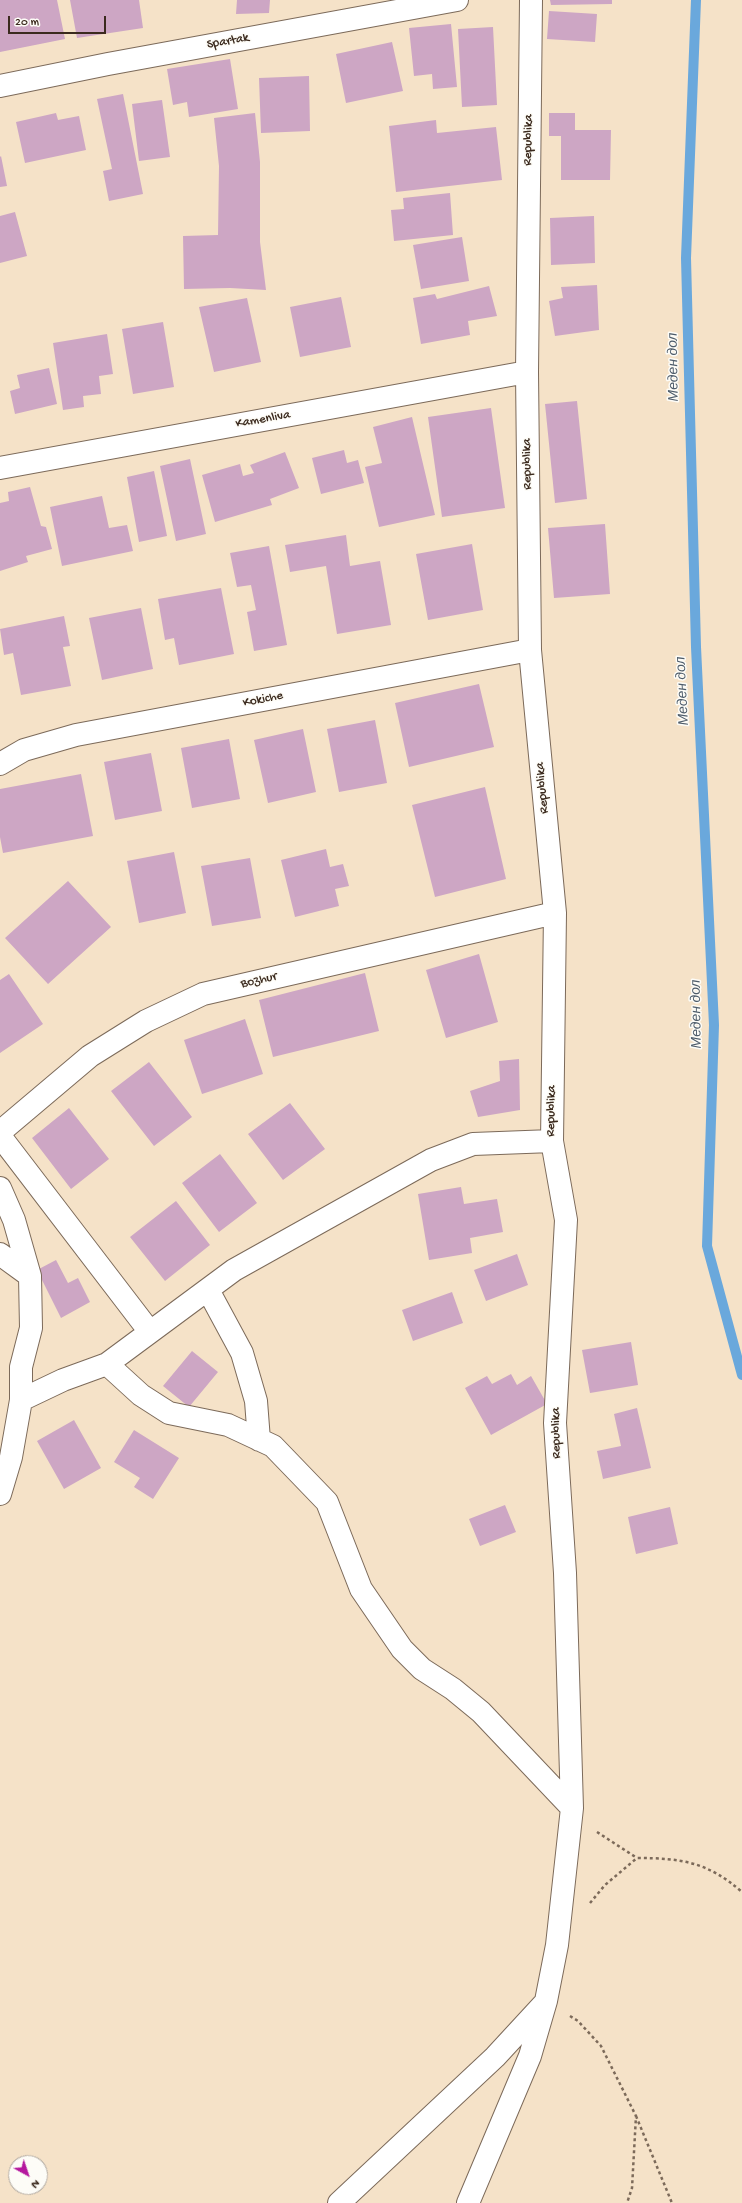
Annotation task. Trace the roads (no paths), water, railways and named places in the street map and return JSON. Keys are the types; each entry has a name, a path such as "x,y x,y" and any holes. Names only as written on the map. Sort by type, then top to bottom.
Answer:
{"street":[{"name":"Spartak","path":"0,86 457,0"},
{"name":"Republika","path":"468,2203 530,2056 546,2001 557,1945 572,1808 564,1573 555,1423 566,1220 552,1141 555,913 530,650 527,372 530,0"},
{"name":"Kamenliva","path":"0,468 527,372"},
{"name":"Kokiche","path":"0,764 24,750 76,735 530,650"},
{"name":"Bozhur","path":"0,1132 90,1056 146,1021 203,994 555,913"},
{"path":"0,1136 150,1332"},
{"path":"21,1400 63,1380 107,1364 234,1270 431,1160 473,1144 552,1141"},
{"path":"0,1188 14,1220 30,1276 31,1328 21,1367 21,1400 11,1457 0,1494"},
{"path":"0,1254 30,1276"},
{"path":"208,1290 242,1353 256,1400 259,1440"},
{"path":"107,1364 141,1395 169,1413 228,1425 273,1446 327,1502 361,1588 402,1649 422,1669 453,1689 481,1712 572,1808"},
{"path":"339,2203 494,2057 546,2001"}],"waterway":[{"name":"Меден дол","path":"696,0 686,258 696,647 714,1025 707,1246 742,1375"}]}
